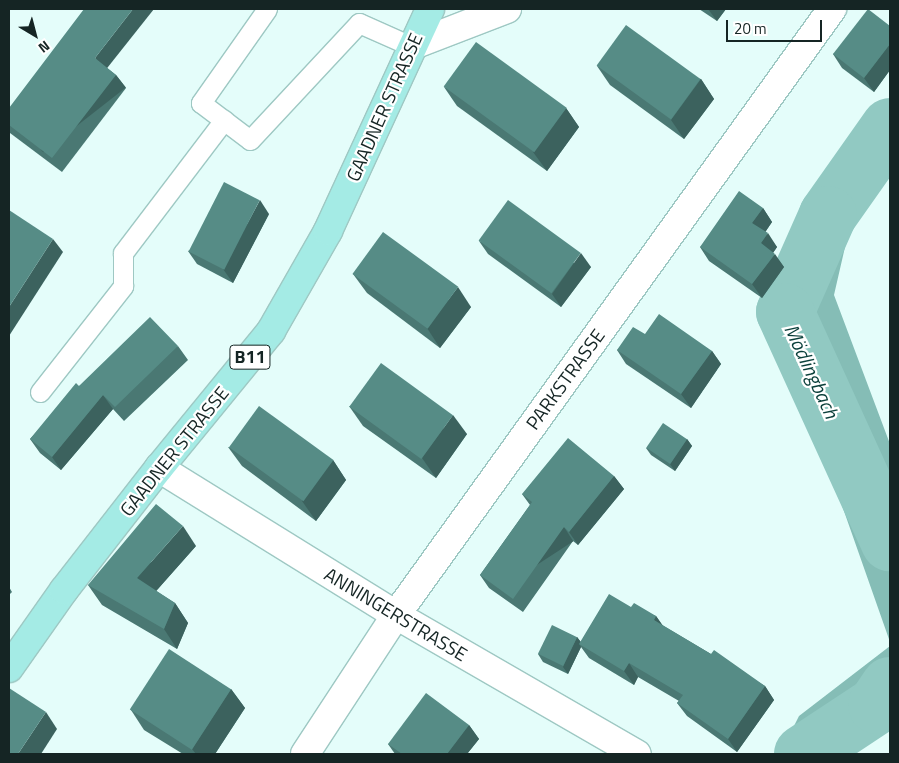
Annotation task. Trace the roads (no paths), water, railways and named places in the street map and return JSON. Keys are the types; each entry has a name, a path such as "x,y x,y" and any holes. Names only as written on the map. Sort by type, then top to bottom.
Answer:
{"main road":[{"name":"GAADNER STRASSE","path":"9,668 64,590 159,468 271,331 328,231 411,46 430,9"}],"street":[{"path":"411,46 507,9"},
{"name":"PARKSTRASSE","path":"305,754 396,615 832,9"},
{"name":"ANNINGERSTRASSE","path":"159,468 396,615 637,754"}],"lane":[{"path":"267,9 201,103 250,140 359,23 411,46"},
{"path":"40,392 123,286 123,253 224,120"}],"waterway":[{"name":"Mödlingbach","path":"890,127 828,215 785,312 890,542"},
{"name":"Mödlingbach","path":"803,754 877,705 890,686"}]}
